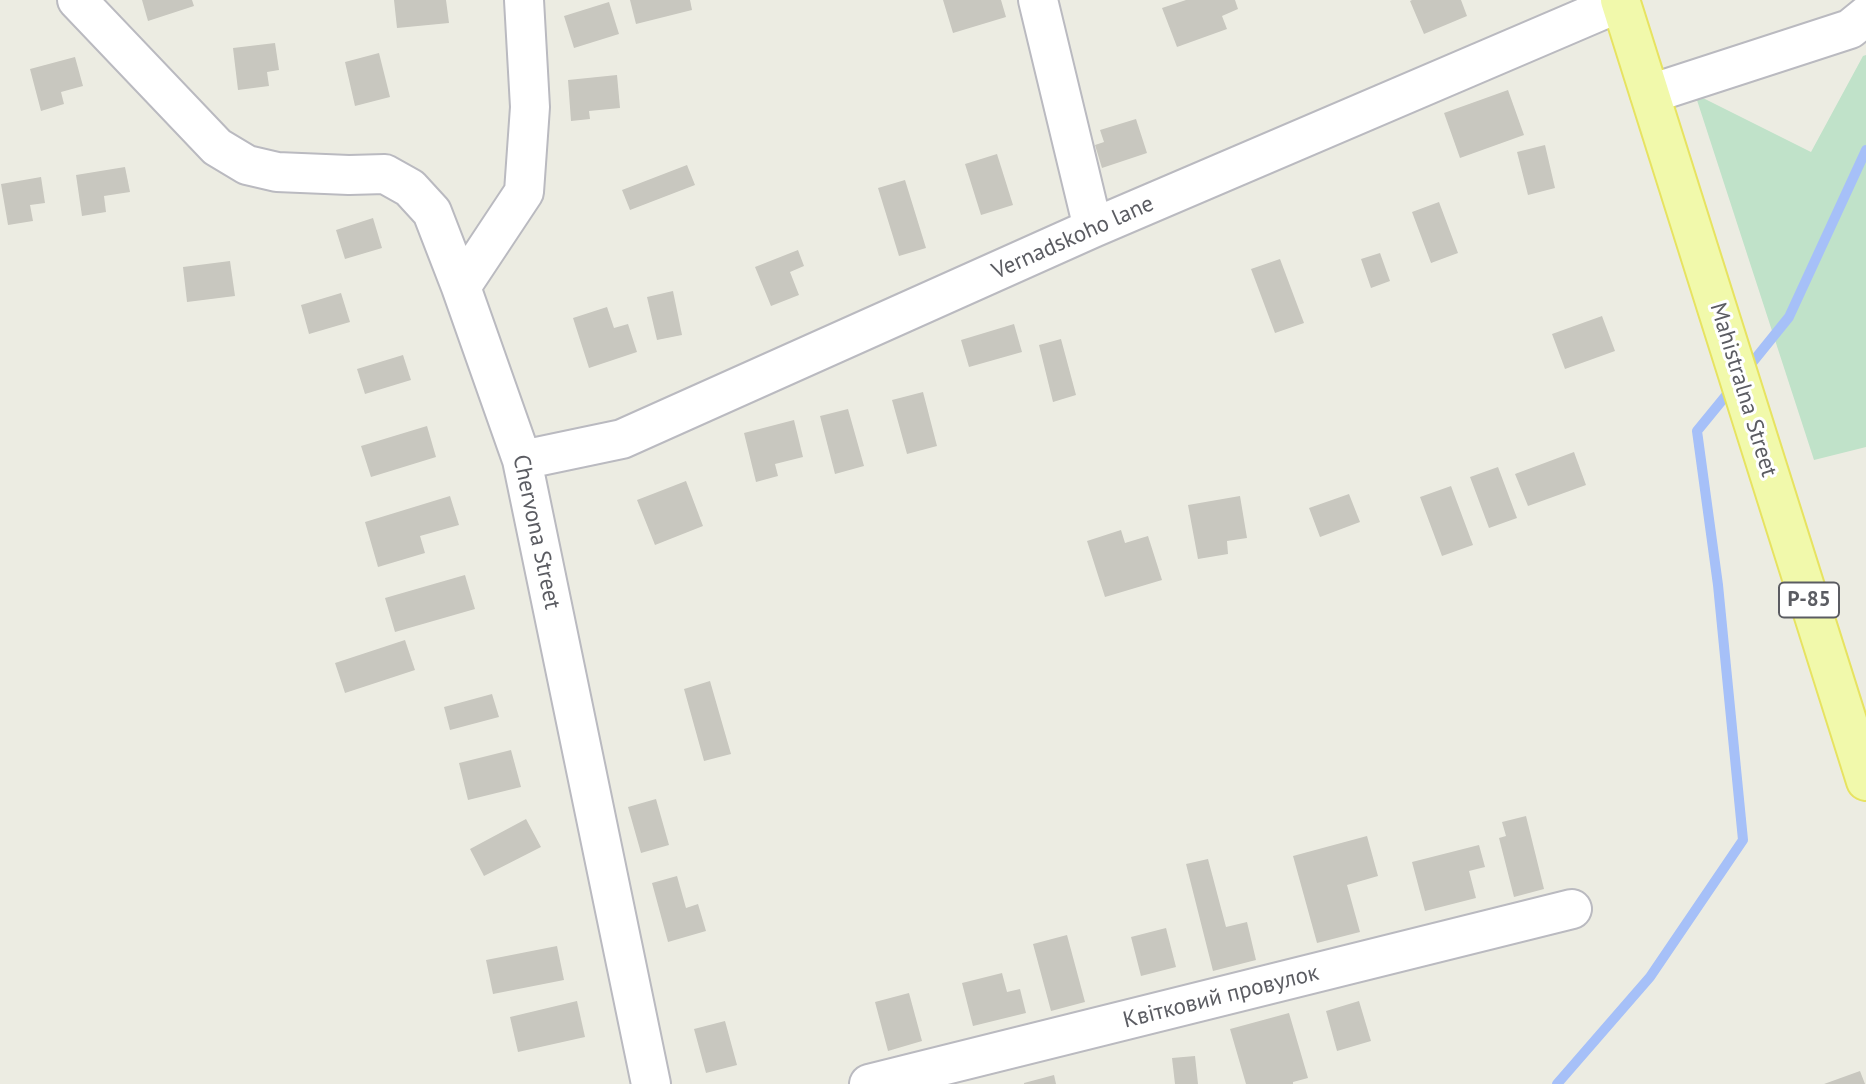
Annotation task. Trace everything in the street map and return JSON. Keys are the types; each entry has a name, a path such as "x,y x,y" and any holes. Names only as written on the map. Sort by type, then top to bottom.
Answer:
{"main road":[{"name":"Mahistralna Street","path":"1620,1 1866,781"}],"street":[{"path":"77,0 217,147 247,165 277,172 385,174 410,188 432,212 461,287"},
{"path":"461,287 524,192 530,107 524,0"},
{"path":"1038,0 1093,228"},
{"name":"Vernadskoho lane","path":"522,460 622,439 1093,228 1620,1"},
{"path":"1650,94 1850,30 1866,16"},
{"name":"Chervona Street","path":"461,287 522,460 651,1084"},
{"name":"Квітковий провулок","path":"869,1084 1572,909"}],"green space":[{"path":"1866,55 1866,447 1814,460 1695,94 1811,152 1863,56"}],"building":[{"path":"142,0 192,0 194,6 148,21"},
{"path":"394,0 446,0 449,23 397,28"},
{"path":"630,0 690,0 692,10 636,24"},
{"path":"943,0 1001,0 1006,17 953,33"},
{"path":"1186,0 1235,0 1238,9 1222,16 1227,29 1177,47 1162,8"},
{"path":"1461,0 1467,16 1424,34 1410,1"},
{"path":"609,2 619,34 574,48 564,16"},
{"path":"275,43 279,70 267,72 269,86 238,90 233,48"},
{"path":"379,53 390,97 355,106 345,62"},
{"path":"75,57 83,86 61,92 64,104 41,111 30,69"},
{"path":"617,75 620,108 589,111 590,119 571,121 568,80"},
{"path":"1508,90 1524,135 1460,158 1444,113"},
{"path":"1136,119 1147,153 1102,168 1095,145 1104,142 1100,130"},
{"path":"1545,145 1555,188 1528,195 1517,152"},
{"path":"997,154 1013,205 981,215 965,164"},
{"path":"687,165 695,185 630,210 622,190"},
{"path":"125,167 130,192 104,196 106,212 82,216 76,175"},
{"path":"41,177 45,203 30,205 33,221 8,225 1,184"},
{"path":"905,180 926,248 899,256 878,188"},
{"path":"1439,202 1458,253 1431,263 1412,212"},
{"path":"373,218 382,248 345,259 336,230"},
{"path":"798,250 804,266 790,272 799,295 771,306 755,267"},
{"path":"1380,253 1390,281 1371,288 1361,259"},
{"path":"1280,259 1304,323 1275,333 1251,269"},
{"path":"230,261 235,296 187,302 183,267"},
{"path":"673,291 682,335 657,340 647,297"},
{"path":"341,293 350,322 309,334 301,305"},
{"path":"607,307 614,328 628,324 637,352 589,368 573,318"},
{"path":"1602,316 1615,351 1565,369 1552,334"},
{"path":"1014,324 1022,352 969,367 961,340"},
{"path":"1061,339 1076,395 1053,402 1039,345"},
{"path":"403,355 411,380 365,394 357,369"},
{"path":"923,392 937,446 907,454 892,400"},
{"path":"848,409 864,466 835,474 820,416"},
{"path":"794,420 803,457 775,464 778,476 756,482 744,433"},
{"path":"427,426 436,457 371,477 361,446"},
{"path":"1574,452 1586,485 1528,506 1515,474"},
{"path":"1498,467 1517,518 1489,528 1470,477"},
{"path":"686,481 703,526 655,545 637,500"},
{"path":"1451,486 1473,545 1442,556 1420,497"},
{"path":"1349,494 1360,522 1320,537 1309,508"},
{"path":"450,496 459,525 420,536 425,553 378,567 365,522"},
{"path":"1240,496 1247,538 1227,541 1228,554 1198,559 1188,505"},
{"path":"1121,530 1125,543 1148,536 1162,580 1105,597 1087,541"},
{"path":"465,575 475,609 395,632 385,598"},
{"path":"405,640 415,670 345,693 335,663"},
{"path":"710,681 731,754 704,761 684,689"},
{"path":"492,694 499,717 450,730 444,707"},
{"path":"511,750 521,787 468,800 459,763"},
{"path":"656,799 669,845 641,853 628,807"},
{"path":"1526,816 1544,889 1514,897 1499,838 1506,836 1502,822"},
{"path":"526,819 541,847 484,876 470,849"},
{"path":"1367,836 1378,876 1347,885 1360,932 1317,943 1293,856"},
{"path":"1479,845 1485,867 1469,871 1476,898 1425,911 1412,862"},
{"path":"1208,859 1226,927 1247,922 1256,960 1213,971 1186,864"},
{"path":"677,876 686,908 698,904 706,931 668,942 652,883"},
{"path":"1166,928 1176,967 1141,976 1131,937"},
{"path":"1067,935 1085,1002 1051,1011 1033,944"},
{"path":"557,946 564,980 493,994 486,960"},
{"path":"1002,973 1007,992 1020,989 1026,1013 973,1026 962,983"},
{"path":"909,993 922,1041 888,1051 875,1002"},
{"path":"577,1001 585,1037 518,1052 510,1017"},
{"path":"1359,1001 1371,1041 1337,1051 1326,1011"},
{"path":"1289,1013 1308,1078 1293,1084 1246,1084 1230,1029"},
{"path":"725,1021 737,1065 706,1073 694,1029"},
{"path":"1195,1056 1198,1084 1175,1084 1172,1058"},
{"path":"1860,1071 1865,1084 1824,1084"},
{"path":"1054,1075 1056,1084 1024,1084 1024,1083"}],"waterway":[{"path":"1747,369 1789,317 1866,150"},
{"path":"1557,1084 1650,977 1743,840 1718,585 1697,431 1733,387"}]}
